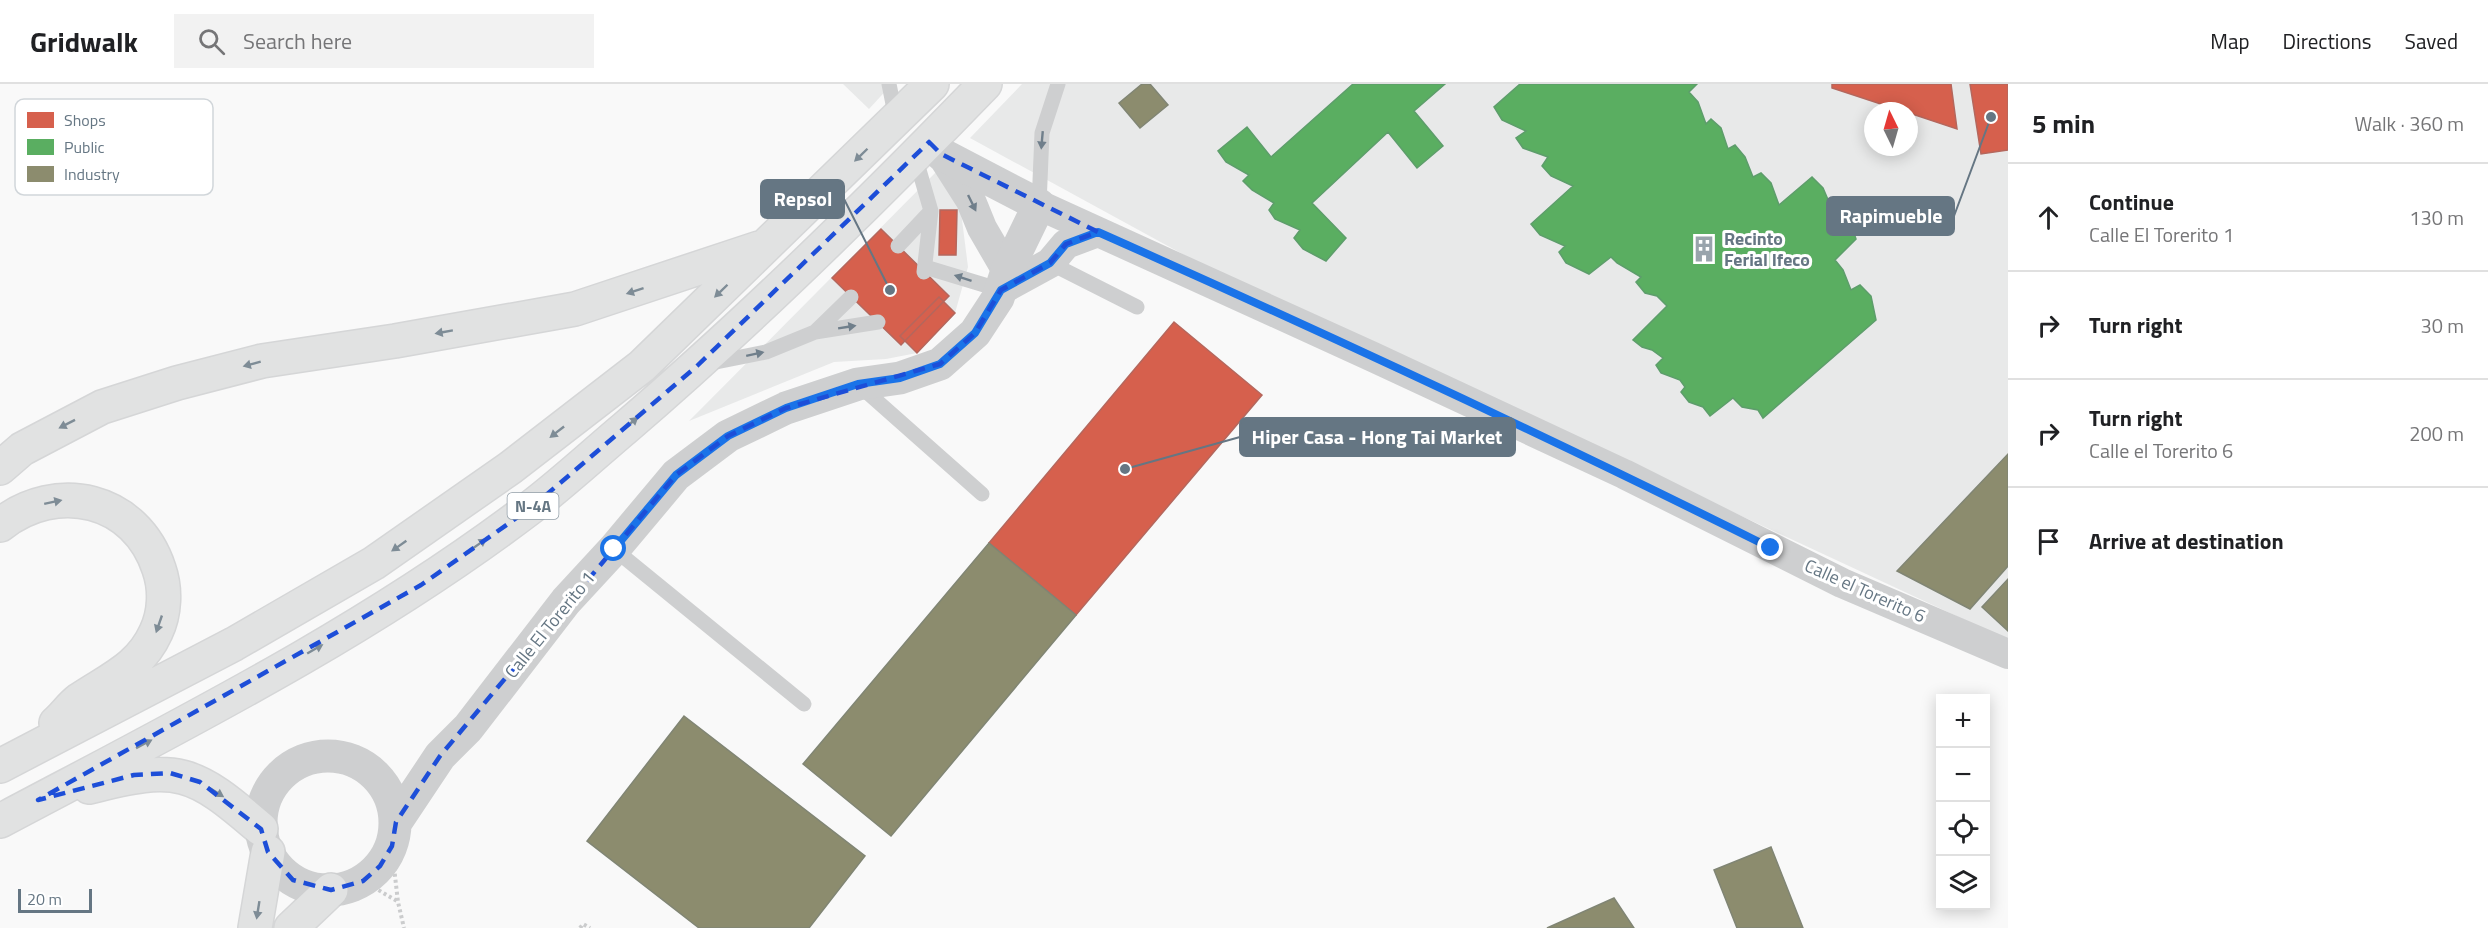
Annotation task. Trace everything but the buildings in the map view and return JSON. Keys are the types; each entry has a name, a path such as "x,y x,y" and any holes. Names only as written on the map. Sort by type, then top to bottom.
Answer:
{"main road":[{"name":"N-4A","path":"14,759 234,644 374,563 510,468 642,366 932,84"},
{"name":"N-4A","path":"0,820 201,713 421,585 532,507 697,366 928,151 985,84"},
{"path":"0,468 22,449 102,407 177,383 262,361 395,341 575,309 769,245"},
{"path":"0,525 9,518 38,506 62,500 87,502 110,509 131,523 154,553 163,581 163,612 158,630 146,652 124,672 77,702 14,759"},
{"path":"38,800 134,775 170,773 200,782 225,798 264,840 255,928"},
{"path":"291,928 331,890"}],"street":[{"path":"928,151 1038,205"},
{"path":"928,151 971,201 1004,281 1050,263 1066,244 1098,232"},
{"name":"Calle el Torerito 6","path":"1038,205 1624,474 1842,583 2008,654"},
{"name":"Calle El Torerito 1","path":"394,834 440,756 468,728 566,601 614,549 676,475 728,436 786,408 858,384 900,378 940,364 975,333 1004,281 1038,205"},
{"name":"Calle El Torerito 1","path":"376,775 440,756"},
{"path":"320,757 340,757 360,763 376,775 387,789 393,805 394,834 380,866 363,881 331,890 312,888 293,880 278,868 264,840 262,809 270,789 283,773 300,762 320,757"}],"lane":[{"path":"889,84 897,120"},
{"path":"1038,205 1042,133 1058,84"},
{"path":"928,151 931,211 925,269 1004,281"},
{"path":"897,246 931,211"},
{"path":"1050,263 1137,307"},
{"path":"815,332 851,297"},
{"path":"697,366 766,352 815,332 878,322"},
{"path":"858,384 982,494"},
{"path":"614,549 804,704"}],"path":[{"path":"394,834 398,902 404,928"},
{"path":"363,881 398,902"},
{"path":"580,928 583,924 590,928"}],"highlighted area":[{"path":"929,142 941,154 1098,232 1066,244 1050,263 1001,290 975,333 940,364 786,408 728,436 676,475 440,756 396,822 392,846 380,866 363,881 331,890 293,880 268,852 261,829 200,782 170,773 134,775 38,800 421,585 532,507 697,366"}],"shaded area":[{"path":"843,84 892,84 869,109"},
{"path":"1022,84 2008,84 2008,640 1210,269 970,138"},
{"path":"937,171 960,204 968,267 955,313 917,353 886,359 834,362 689,421"}],"place":[{"name":"Rapimueble","path":"1991,117"},
{"name":"Recinto Ferial Ifeco","path":"1704,249"},
{"name":"Repsol","path":"890,290"},
{"name":"Hiper Casa - Hong Tai Market","path":"1125,469"}],"route":[{"path":"614,549 676,475 728,436 786,408 858,384 900,378 940,364 975,333 1001,290 1050,263 1066,244 1098,232 1624,474 1771,548"}]}
